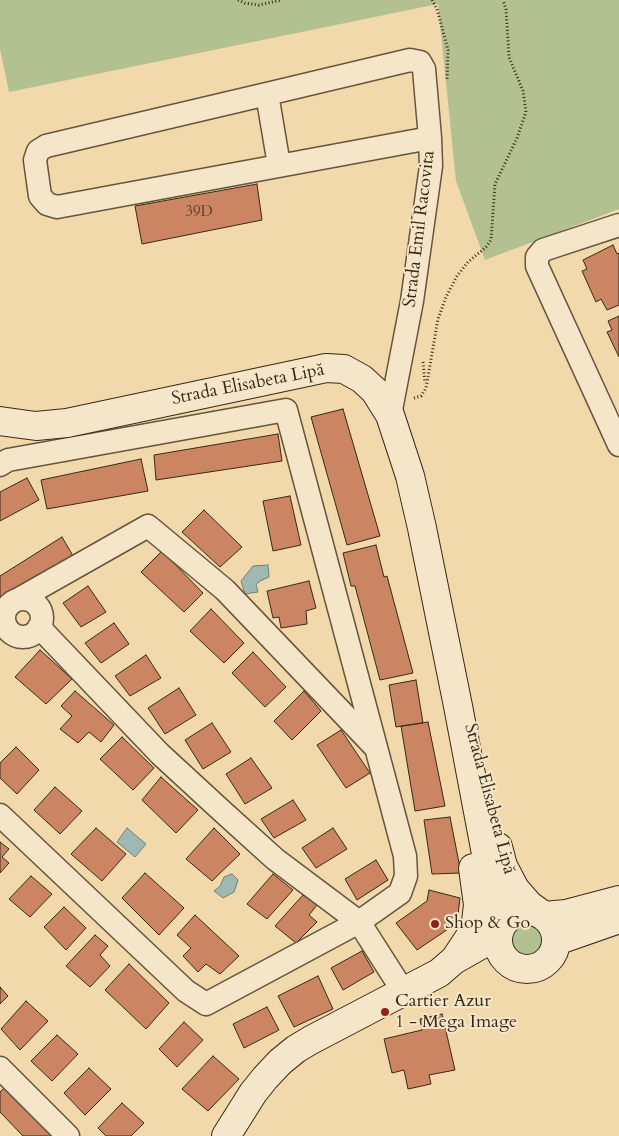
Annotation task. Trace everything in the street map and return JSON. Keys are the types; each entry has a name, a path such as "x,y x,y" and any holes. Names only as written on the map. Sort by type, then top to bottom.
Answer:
{"street":[{"name":"Strada Emil Racovita","path":"267,94 410,60 420,62 424,69 431,166 412,301 392,406"},
{"path":"279,165 267,94 46,146 38,151 35,160 40,196 47,204 58,207 430,138"},
{"path":"619,225 543,250 538,257 537,266 619,445"},
{"name":"Strada Elisabeta Lipă","path":"0,421 36,426 67,423 326,368 344,369 362,379 392,406 420,519 502,937"},
{"path":"0,465 8,460 286,410 405,856 406,876 400,893 359,922 206,1004 186,991 0,815"},
{"path":"19,599 32,600 40,609 42,622 31,636 18,637 4,631 5,610 8,605 148,526 225,590 376,749"},
{"path":"39,628 160,754 275,859 359,922 403,991"},
{"name":"Strada Elisabeta Lipă","path":"458,706 470,721 474,731 496,841 503,866 515,889 529,905 542,915"},
{"path":"226,1136 253,1093 280,1062 311,1040 446,966 471,935 476,922 478,905 450,720 458,706"},
{"path":"542,915 566,914 619,900"},
{"path":"446,966 459,971 502,937 512,915 521,911 531,910 542,915 551,923 556,941 550,958 534,968 525,968 516,967 508,962 502,937"},
{"path":"556,941 619,919"},
{"path":"0,1068 68,1136"}],"path":[{"path":"238,0 259,5 281,0"},
{"path":"392,406 421,396 426,388 438,319 446,297 457,276 468,262 486,247 491,240 495,184 517,138 526,112 523,92 509,57 506,9 503,0"}],"green space":[{"path":"0,0 619,0 619,209 485,260 456,181 438,4 9,92 0,49"},
{"path":"527,922 534,923 540,927 544,933 544,947 540,953 534,957 527,958 520,957 514,953 510,947 509,940 510,933 514,927 520,923"}],"water":[{"path":"268,565 269,577 256,585 258,592 245,594 241,581 253,566"},
{"path":"127,828 146,844 135,857 117,842"},
{"path":"232,874 238,880 234,892 223,898 214,891 220,886 224,877"}],"building":[{"path":"257,184 262,220 142,244 135,206"},
{"path":"613,245 617,254 619,253 619,305 607,310 601,299 596,302 582,271 587,269 583,260"},
{"path":"619,316 619,357 607,332 612,330 608,321"},
{"path":"343,409 380,536 347,545 311,417"},
{"path":"278,434 282,461 156,480 154,455"},
{"path":"141,459 148,491 47,509 41,480"},
{"path":"27,478 39,500 0,521 0,492"},
{"path":"290,496 301,545 273,551 263,501"},
{"path":"204,510 242,547 220,567 182,532"},
{"path":"62,537 76,561 2,605 0,601 0,576"},
{"path":"376,545 384,577 387,576 413,673 380,680 355,586 351,586 343,553"},
{"path":"162,551 203,593 184,612 141,572"},
{"path":"309,581 316,608 306,611 307,624 281,628 279,617 273,618 267,591"},
{"path":"88,586 106,612 81,627 63,603"},
{"path":"211,609 244,643 224,663 190,631"},
{"path":"114,623 129,644 101,663 85,643"},
{"path":"40,650 72,679 46,704 15,677"},
{"path":"253,652 286,687 265,707 232,673"},
{"path":"146,655 161,678 130,696 115,676"},
{"path":"416,680 423,723 396,727 389,685"},
{"path":"179,688 196,715 165,734 148,708"},
{"path":"75,691 114,725 101,742 89,732 78,743 60,729 72,716 61,706"},
{"path":"304,691 321,711 292,740 274,721"},
{"path":"428,722 445,806 415,811 401,726"},
{"path":"212,723 231,752 203,769 185,740"},
{"path":"341,730 370,773 346,788 317,745"},
{"path":"122,737 154,768 133,790 100,759"},
{"path":"16,747 39,770 17,794 0,778 0,763"},
{"path":"251,758 272,788 245,804 226,774"},
{"path":"161,777 198,810 176,833 142,800"},
{"path":"55,787 82,811 60,834 34,810"},
{"path":"293,800 306,820 274,838 261,819"},
{"path":"450,817 461,873 432,874 424,820"},
{"path":"96,828 126,854 102,881 71,854"},
{"path":"214,828 240,854 212,881 186,859"},
{"path":"333,828 347,849 316,868 302,848"},
{"path":"0,842 9,849 2,857 9,863 0,873"},
{"path":"376,860 388,880 357,900 345,879"},
{"path":"145,873 184,908 159,935 122,898"},
{"path":"273,874 293,890 267,919 247,904"},
{"path":"31,876 52,894 30,917 9,899"},
{"path":"429,890 460,898 457,923 417,950 396,923 427,901"},
{"path":"303,895 317,905 309,915 317,922 296,943 275,926"},
{"path":"64,907 86,928 66,950 44,927"},
{"path":"195,915 239,956 220,974 206,964 198,972 183,956 191,948 177,935"},
{"path":"95,935 108,946 100,955 110,966 90,987 66,966"},
{"path":"362,951 374,972 343,990 331,968"},
{"path":"129,964 169,1003 146,1029 105,990"},
{"path":"318,976 333,1009 294,1027 278,996"},
{"path":"0,987 8,996 0,1004"},
{"path":"26,1001 48,1021 20,1050 1,1029"},
{"path":"267,1007 279,1030 244,1048 233,1024"},
{"path":"442,1014 455,1070 429,1075 431,1084 408,1089 404,1070 392,1073 384,1039 422,1030 420,1019"},
{"path":"184,1022 203,1040 177,1067 159,1049"},
{"path":"57,1035 78,1054 52,1081 31,1061"},
{"path":"213,1056 239,1079 208,1111 182,1089"},
{"path":"89,1068 111,1089 85,1115 64,1093"},
{"path":"8,1084 58,1136 23,1136 0,1112 0,1092"},
{"path":"122,1103 144,1123 131,1136 106,1136 98,1128"}],"place":[{"name":"Shop & Go","path":"435,924"},
{"name":"Cartier Azur 1 - Mega Image","path":"385,1012"}]}
